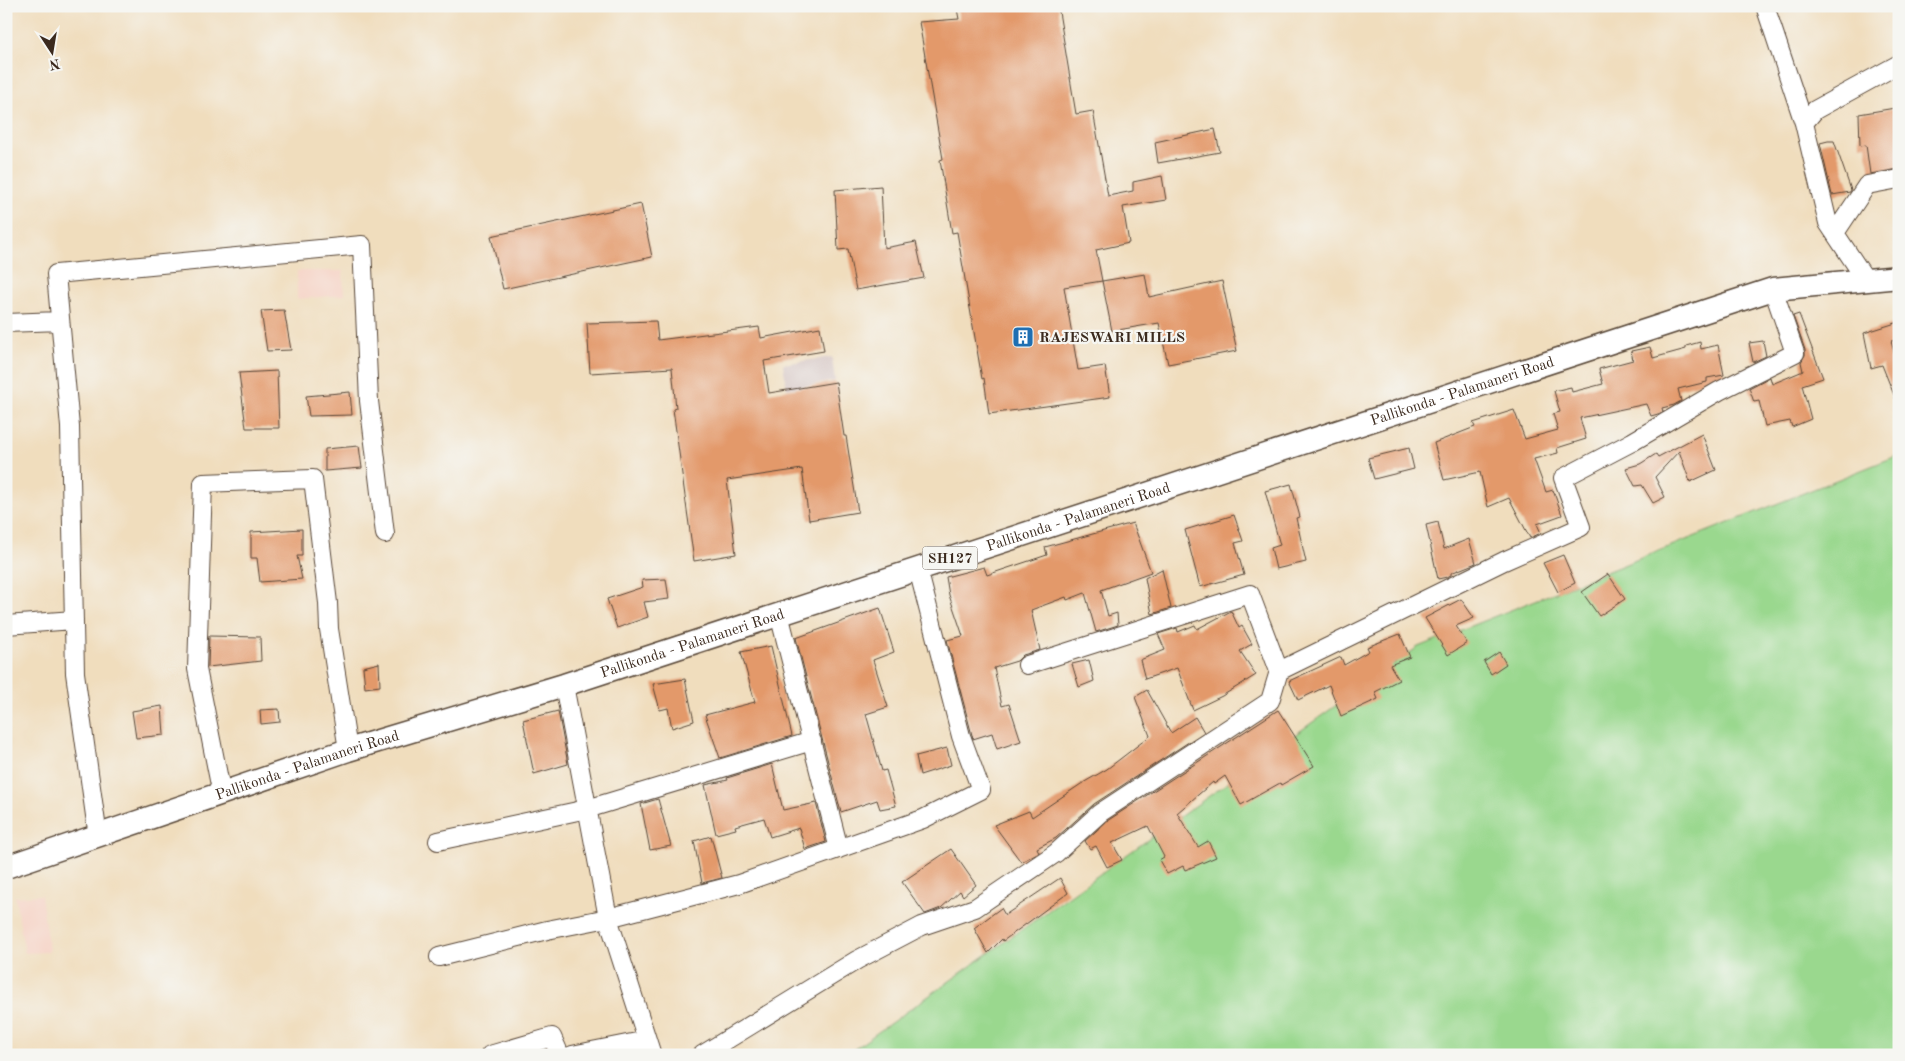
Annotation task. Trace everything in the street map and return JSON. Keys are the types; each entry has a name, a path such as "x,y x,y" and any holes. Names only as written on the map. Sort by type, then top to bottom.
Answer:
{"main road":[{"name":"Pallikonda - Palamaneri Road","path":"6,867 348,750 564,685 1773,289 1899,277"}],"street":[{"path":"1765,6 1804,123 1828,223 1866,280"},
{"path":"1804,123 1814,110 1899,64"},
{"path":"1835,234 1867,185 1899,179"},
{"path":"98,837 75,673 70,427 56,274 362,245 369,401 385,534"},
{"path":"1279,671 1504,561 1581,527 1563,478 1632,442 1719,392 1796,353 1773,289"},
{"path":"6,323 60,321"},
{"path":"222,794 197,669 203,483 312,480 328,603 329,629 348,750"},
{"path":"439,957 547,930 608,918 739,884 923,819 980,790 961,736 918,569"},
{"path":"702,1055 857,960 922,926 974,908 1056,853 1100,813 1270,702 1279,671 1250,594 1027,665"},
{"path":"779,614 839,849"},
{"path":"6,625 74,620"},
{"path":"564,685 608,918 650,1048 572,1055"},
{"path":"438,841 587,809 812,741"},
{"path":"490,1055 552,1037 560,1055"}],"shaded area":[{"path":"297,271 343,271 344,295 297,299"},
{"path":"832,357 835,381 787,389 783,364"},
{"path":"41,895 49,952 25,953 15,897"}],"green space":[{"path":"1899,455 1899,1055 846,1055 1418,647"}],"building":[{"path":"974,6 1058,6 1076,114 1093,111 1108,196 1133,191 1133,182 1162,176 1166,200 1123,207 1129,243 1096,250 1102,281 1064,287 1078,370 1105,366 1110,397 989,414 957,232 952,233 940,160 943,159 919,22 959,19 957,9"},
{"path":"1895,108 1899,125 1899,169 1870,174 1866,145 1860,146 1859,114"},
{"path":"1215,129 1220,152 1158,163 1155,142"},
{"path":"1834,141 1851,190 1850,192 1832,195 1820,143"},
{"path":"881,186 884,248 916,242 924,278 856,290 848,249 838,250 835,190"},
{"path":"641,204 652,257 503,289 491,236"},
{"path":"1145,274 1149,297 1222,281 1237,351 1168,364 1159,323 1112,331 1102,281"},
{"path":"284,310 291,350 267,351 261,311"},
{"path":"1799,314 1823,378 1802,385 1811,419 1792,427 1790,421 1765,426 1759,401 1754,402 1749,388 1770,377 1772,384 1803,371 1801,362 1805,355 1805,350 1793,316"},
{"path":"656,321 658,340 759,327 761,338 820,327 824,351 764,361 769,393 836,382 858,512 809,520 802,469 727,480 736,554 694,561 673,409 676,408 672,368 590,373 587,323"},
{"path":"1899,322 1899,340 1891,341 1899,371 1898,405 1882,365 1871,368 1864,333"},
{"path":"1763,341 1766,356 1753,362 1749,343"},
{"path":"1700,342 1701,349 1718,345 1724,375 1707,378 1707,382 1678,389 1681,401 1662,408 1663,412 1658,414 1651,416 1646,404 1580,418 1586,439 1557,448 1558,453 1534,459 1546,492 1553,490 1562,515 1537,524 1541,533 1530,538 1509,498 1488,507 1480,472 1444,480 1434,443 1475,427 1473,423 1514,410 1525,439 1558,430 1553,414 1560,412 1554,391 1571,387 1572,392 1603,384 1599,369 1633,360 1631,351 1650,347 1653,358 1686,349 1686,346"},
{"path":"277,371 279,428 246,428 239,373"},
{"path":"350,392 352,415 309,416 306,396"},
{"path":"1702,434 1716,470 1690,482 1679,451 1655,477 1665,497 1653,503 1642,485 1635,486 1626,468 1640,464 1656,454 1658,457"},
{"path":"359,446 362,468 325,471 325,449"},
{"path":"1409,448 1414,469 1374,479 1368,458"},
{"path":"1291,484 1300,517 1296,518 1306,562 1276,569 1271,548 1280,545 1265,491"},
{"path":"1234,515 1243,541 1235,543 1244,575 1200,587 1185,530"},
{"path":"1438,522 1444,549 1469,539 1476,563 1451,573 1447,577 1438,579 1426,525"},
{"path":"1133,523 1151,572 1101,590 1108,616 1117,613 1118,625 1096,632 1085,593 1067,600 1066,597 1031,610 1040,650 1023,655 1017,661 994,668 1002,706 1009,704 1021,741 997,749 992,733 973,739 947,640 963,636 949,595 946,577 984,567 987,575 1047,555 1045,547"},
{"path":"302,529 302,556 297,556 302,579 260,582 257,558 251,558 251,532"},
{"path":"1563,555 1575,583 1558,592 1543,563"},
{"path":"1162,569 1171,608 1152,614 1145,578"},
{"path":"1608,574 1625,599 1599,616 1582,592"},
{"path":"666,579 669,599 644,602 648,617 617,628 607,599 643,587 642,580"},
{"path":"1461,599 1474,618 1456,626 1467,643 1448,655 1425,618"},
{"path":"880,608 894,652 873,660 888,707 866,714 882,771 886,770 896,806 880,809 877,800 841,812 796,638"},
{"path":"1231,611 1239,628 1242,626 1252,644 1240,651 1256,675 1222,696 1193,710 1177,668 1145,679 1140,660 1165,650 1158,634 1177,628 1178,632 1195,625 1197,629"},
{"path":"1400,634 1410,657 1390,665 1399,680 1375,692 1378,699 1341,716 1329,685 1298,700 1289,681 1341,657 1344,665 1369,651 1367,647"},
{"path":"209,636 260,637 261,661 208,667"},
{"path":"771,646 792,736 720,758 705,715 755,702 741,652"},
{"path":"1499,652 1506,664 1491,674 1484,662"},
{"path":"1089,660 1094,681 1079,687 1072,664"},
{"path":"379,663 380,686 365,688 363,667"},
{"path":"685,679 694,721 672,728 668,708 660,710 653,684"},
{"path":"1147,690 1171,733 1195,717 1204,732 1094,804 1056,838 1037,848 1039,852 1021,862 994,825 1029,811 1032,817 1107,769 1150,736 1135,697"},
{"path":"162,706 164,735 136,738 132,711"},
{"path":"279,709 280,722 261,724 260,710"},
{"path":"1278,710 1314,766 1241,805 1225,776 1214,784 1213,782 1177,813 1198,847 1208,841 1216,857 1185,870 1183,866 1167,874 1159,860 1164,857 1148,826 1112,843 1122,860 1107,867 1096,846 1090,849 1085,841 1107,821"},
{"path":"558,711 568,764 534,774 523,720"},
{"path":"947,748 951,765 920,775 916,756"},
{"path":"772,764 783,810 816,803 826,842 805,849 799,828 770,837 764,818 735,826 736,829 716,834 705,785 728,780 727,778"},
{"path":"658,799 671,846 650,850 641,804"},
{"path":"711,836 722,878 702,883 694,841"},
{"path":"951,849 976,885 963,896 960,891 941,908 925,914 902,882"},
{"path":"1060,878 1068,893 1003,941 1002,939 988,953 974,928 1001,908 1005,915"}],"place":[{"name":"RAJESWARI MILLS","path":"1023,337"}]}
